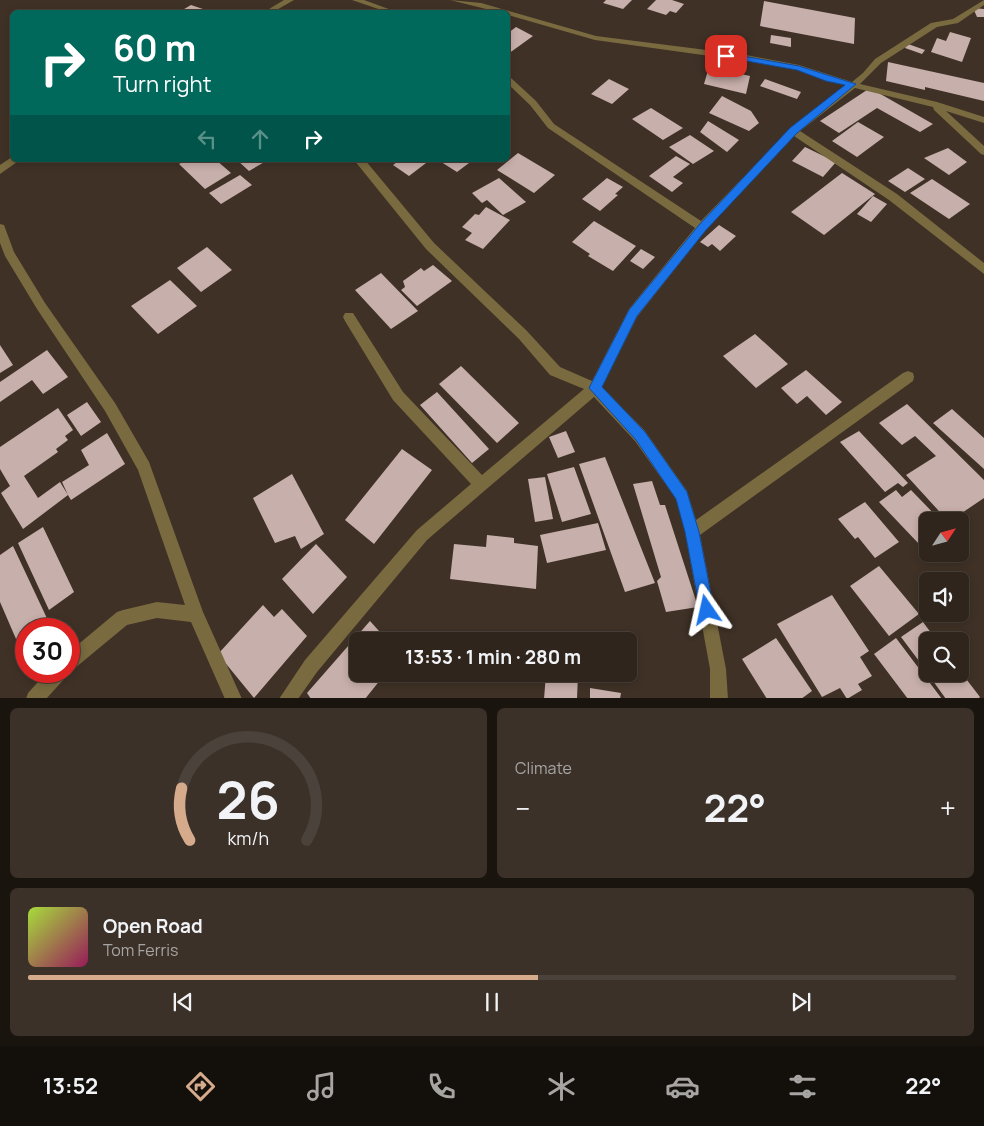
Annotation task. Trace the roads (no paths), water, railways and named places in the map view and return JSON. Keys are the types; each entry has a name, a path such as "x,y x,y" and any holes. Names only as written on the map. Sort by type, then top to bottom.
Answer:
{"street":[{"path":"272,10 290,0"},
{"path":"356,0 387,10"},
{"path":"454,0 498,10"},
{"path":"287,698 311,666 422,536 595,388 633,313 702,227 794,130 866,75 878,61 934,25 955,21 984,2"},
{"path":"510,13 595,38 746,58 799,68 828,79 934,104 984,120"},
{"path":"510,82 533,103 551,126 702,227"},
{"path":"934,104 984,152"},
{"path":"794,130 893,197 984,269"},
{"path":"0,170 10,162"},
{"path":"361,162 430,246 523,335 554,371 595,388 640,436 682,496 692,532 718,669 719,698"},
{"path":"0,228 10,253 41,306 110,407 144,467 196,614 234,698"},
{"path":"349,316 398,396 481,484"},
{"path":"692,532 908,377"},
{"path":"80,653 122,618 157,610 196,614"},
{"path":"34,698 48,683"}]}
